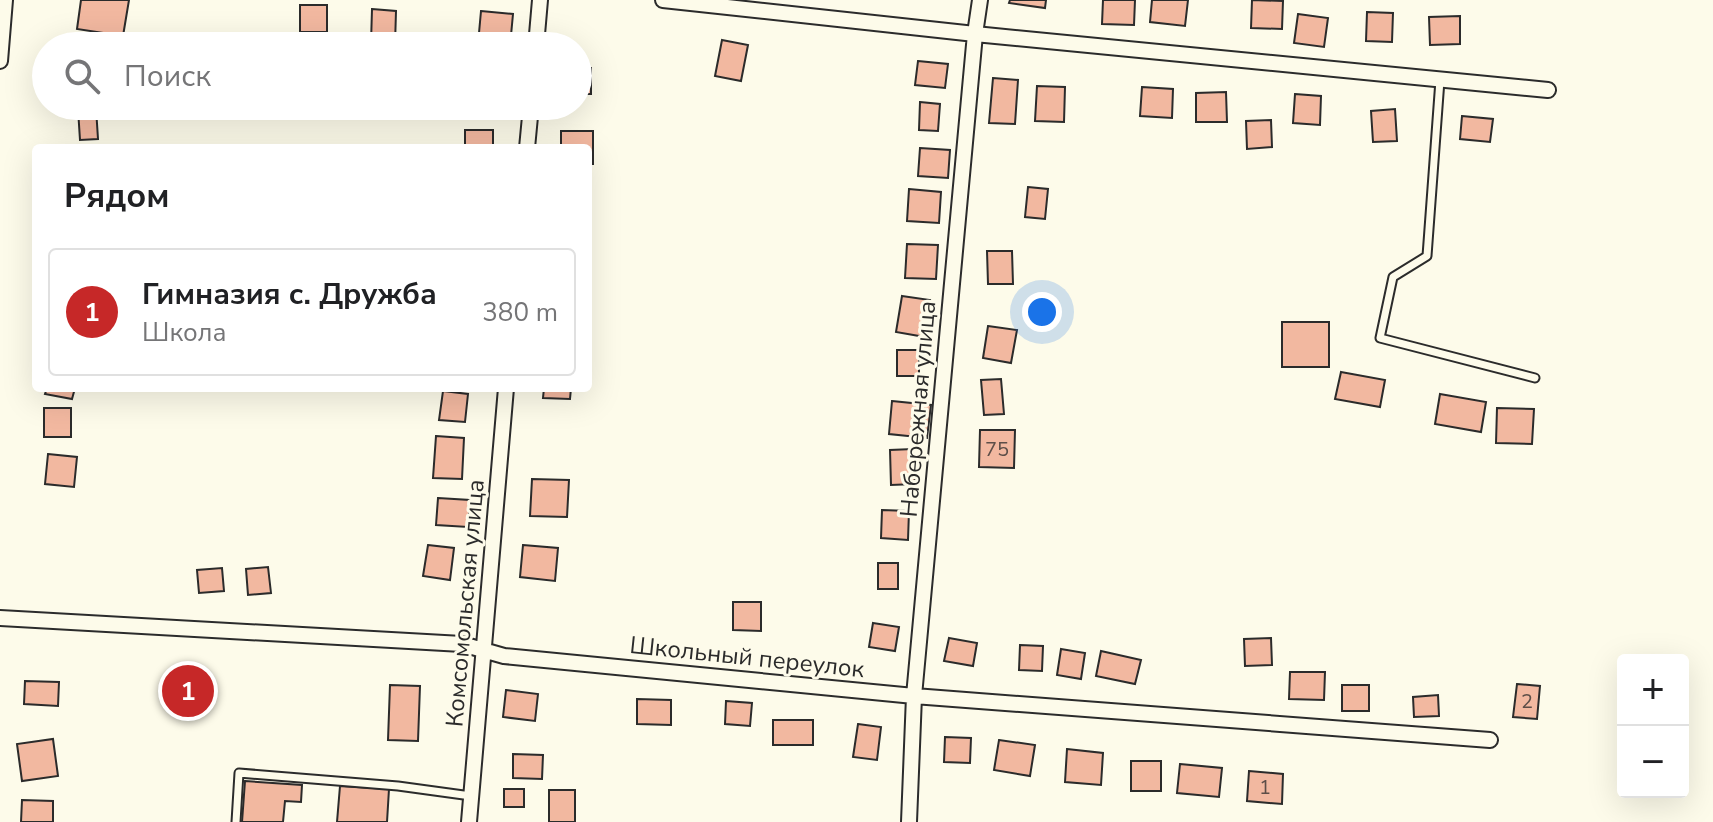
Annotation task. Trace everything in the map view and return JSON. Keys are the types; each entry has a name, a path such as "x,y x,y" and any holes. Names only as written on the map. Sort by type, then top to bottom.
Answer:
{"street":[{"path":"0,61 5,0"},
{"path":"537,32 540,0"},
{"path":"663,0 1548,90"},
{"name":"Набережная улица","path":"909,822 914,696 980,0"},
{"path":"527,144 530,120"},
{"name":"Комсомольская улица","path":"469,822 506,392"},
{"name":"Школьный переулок","path":"0,618 462,644 504,656 914,696 1490,740"}],"lane":[{"path":"1440,80 1427,256 1393,277 1380,338 1535,378"},
{"path":"236,822 239,773 398,786 471,796"}],"building":[{"path":"81,0 129,0 124,32 77,29"},
{"path":"1010,0 1046,0 1045,8 1009,3"},
{"path":"1103,0 1135,0 1134,25 1102,24"},
{"path":"1152,0 1188,0 1185,26 1150,22"},
{"path":"1252,0 1283,1 1282,29 1251,28"},
{"path":"300,5 327,5 327,32 300,32"},
{"path":"372,9 396,11 395,32 371,32"},
{"path":"481,11 513,14 511,32 479,32"},
{"path":"1367,12 1393,13 1392,42 1366,41"},
{"path":"1298,14 1328,18 1324,47 1294,43"},
{"path":"1460,16 1460,44 1430,45 1429,17"},
{"path":"722,40 748,45 741,81 715,76"},
{"path":"918,61 948,64 945,88 915,85"},
{"path":"993,78 1018,80 1015,124 989,123"},
{"path":"1037,86 1065,87 1064,122 1035,121"},
{"path":"1142,87 1173,89 1172,118 1140,116"},
{"path":"1226,92 1227,122 1196,122 1196,93"},
{"path":"1295,94 1321,96 1320,125 1293,123"},
{"path":"920,102 940,104 938,131 919,130"},
{"path":"1395,109 1397,141 1373,142 1371,111"},
{"path":"1462,116 1493,119 1490,142 1460,139"},
{"path":"79,120 97,120 98,139 80,140"},
{"path":"1271,120 1272,147 1247,149 1246,121"},
{"path":"465,130 493,130 493,144 465,144"},
{"path":"561,131 593,131 593,164 592,144 561,144"},
{"path":"920,148 950,150 948,178 918,176"},
{"path":"1028,187 1048,189 1045,219 1025,217"},
{"path":"909,189 941,192 939,223 907,221"},
{"path":"907,244 938,245 936,279 905,278"},
{"path":"987,251 1012,251 1013,284 988,284"},
{"path":"902,296 930,300 925,337 896,332"},
{"path":"1282,322 1329,322 1329,367 1282,367"},
{"path":"988,326 1017,330 1011,363 983,358"},
{"path":"897,350 919,350 919,376 897,376"},
{"path":"1341,372 1385,380 1380,407 1335,399"},
{"path":"1001,379 1004,414 984,415 981,380"},
{"path":"46,392 74,392 72,399"},
{"path":"443,392 468,394 465,422 439,420"},
{"path":"544,392 571,392 570,399 543,398"},
{"path":"1440,394 1486,402 1481,432 1435,424"},
{"path":"892,401 931,405 927,438 889,434"},
{"path":"44,408 71,408 71,437 44,437"},
{"path":"1497,408 1534,409 1532,444 1496,443"},
{"path":"980,430 1015,430 1014,468 979,467"},
{"path":"436,436 464,438 462,479 433,478"},
{"path":"913,449 915,484 891,485 890,450"},
{"path":"48,454 77,457 74,487 45,484"},
{"path":"532,479 569,480 567,517 530,516"},
{"path":"438,498 470,500 468,527 436,525"},
{"path":"882,510 909,511 908,540 881,538"},
{"path":"428,545 454,548 450,580 423,576"},
{"path":"523,545 558,548 555,581 520,577"},
{"path":"878,563 898,563 898,589 878,589"},
{"path":"268,567 271,593 248,595 246,569"},
{"path":"222,568 224,591 199,593 197,570"},
{"path":"733,602 761,602 761,631 733,630"},
{"path":"873,623 899,627 895,651 869,647"},
{"path":"949,638 977,643 973,666 944,661"},
{"path":"1271,638 1272,665 1245,666 1244,639"},
{"path":"1020,645 1043,646 1042,671 1019,670"},
{"path":"1061,649 1085,653 1081,679 1057,675"},
{"path":"1101,651 1141,660 1135,684 1096,676"},
{"path":"1290,672 1325,672 1324,700 1289,699"},
{"path":"25,681 59,682 58,706 24,704"},
{"path":"1517,684 1540,686 1537,719 1513,717"},
{"path":"390,685 420,686 418,741 388,740"},
{"path":"1342,685 1369,685 1369,711 1342,711"},
{"path":"506,690 538,694 535,721 503,717"},
{"path":"1438,695 1439,716 1414,717 1413,697"},
{"path":"637,699 671,700 671,725 637,724"},
{"path":"726,701 752,703 750,726 725,724"},
{"path":"773,720 813,720 813,745 773,745"},
{"path":"858,724 881,727 877,760 853,757"},
{"path":"945,737 971,738 970,763 944,762"},
{"path":"53,739 58,776 22,781 17,744"},
{"path":"999,740 1035,745 1030,776 994,770"},
{"path":"1067,749 1103,753 1101,785 1065,782"},
{"path":"513,754 543,755 542,779 513,778"},
{"path":"1131,761 1161,761 1161,791 1131,791"},
{"path":"1180,764 1222,768 1219,797 1177,793"},
{"path":"1249,771 1283,774 1282,804 1247,801"},
{"path":"245,781 302,785 301,802 285,801 283,822 242,822"},
{"path":"340,786 389,789 387,822 337,822"},
{"path":"504,789 524,789 524,807 504,807"},
{"path":"549,790 575,790 575,822 549,822"},
{"path":"22,800 53,801 53,822 21,822"}],"place":[{"name":"Гимназия с. Дружба","path":"188,691"}]}
